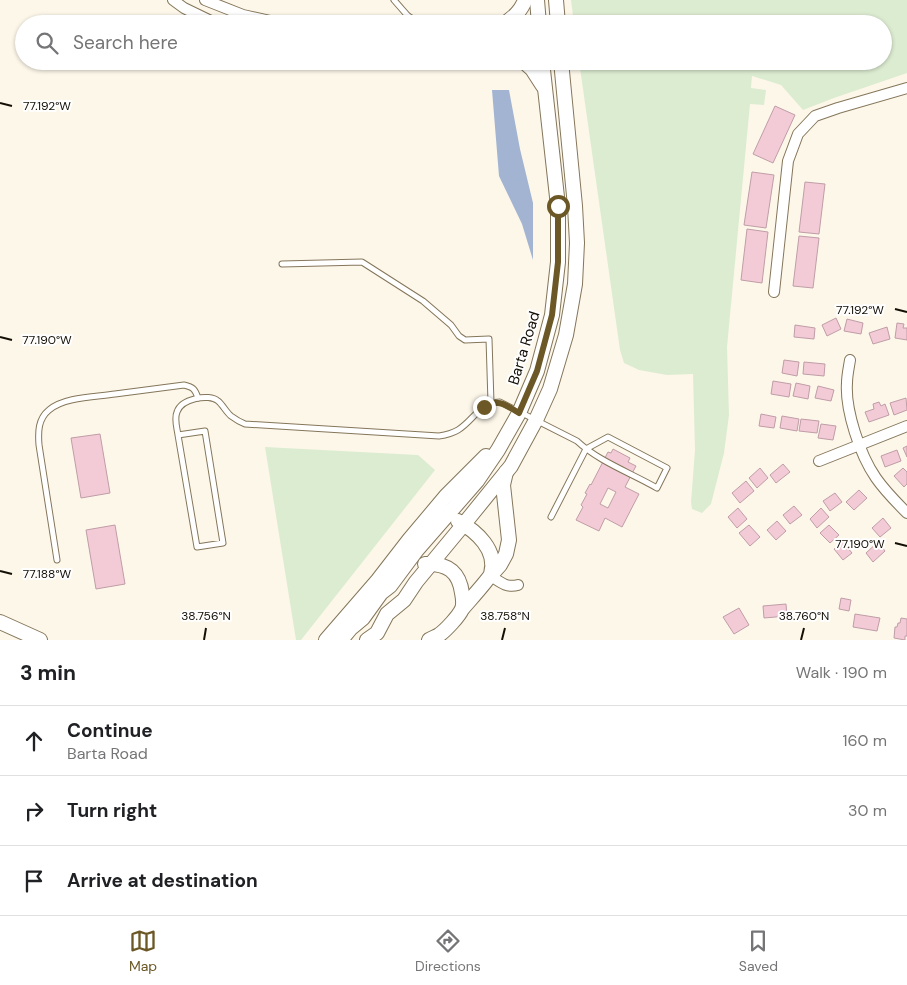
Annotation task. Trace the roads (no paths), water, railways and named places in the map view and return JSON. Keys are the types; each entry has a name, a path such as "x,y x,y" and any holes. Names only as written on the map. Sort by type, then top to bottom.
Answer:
{"street":[{"path":"173,0 198,15"},
{"path":"205,0 243,15"},
{"path":"516,15 525,0"},
{"path":"537,0 538,15"},
{"path":"556,0 557,15"},
{"path":"533,70 545,90"},
{"name":"Barta Road","path":"341,640 363,618 381,593 390,586 416,551 477,481 498,450 519,413 537,371 552,315 558,262 558,206 543,70"},
{"path":"367,640 377,632 387,614 404,600 416,582 507,471 536,420 550,389 566,335 575,284 577,243 576,206 563,70"},
{"path":"774,292 788,161 798,134 815,116 907,88"},
{"path":"850,360 847,384 853,427 869,467 888,494 907,513"},
{"path":"819,461 907,426"},
{"path":"326,640 378,580 446,496 489,452 503,441"},
{"path":"429,640 439,635 454,620 500,565 506,554 509,540 503,485 507,471"},
{"path":"443,519 452,518 459,521 482,539 490,551 492,561 490,576"},
{"path":"405,565 440,564 448,567 457,575 461,588 463,608"},
{"path":"490,576 504,584 518,585"},
{"path":"0,622 40,640"}],"lane":[{"path":"394,0 407,15"},
{"path":"282,264 362,262 423,301 465,340 488,339 490,403"},
{"path":"57,560 38,435 40,423 44,415 50,409 68,400 184,385 191,386 198,398"},
{"path":"178,435 205,431 223,542 198,547 178,435 176,418 180,406 198,398 217,400 230,416 245,424 439,436 458,430 484,407 490,403 500,402 577,441 586,449 604,460 657,488 666,468 608,437 586,449 552,517"}],"water":[{"path":"492,90 509,90 533,203 533,260 522,224 499,176"}]}
